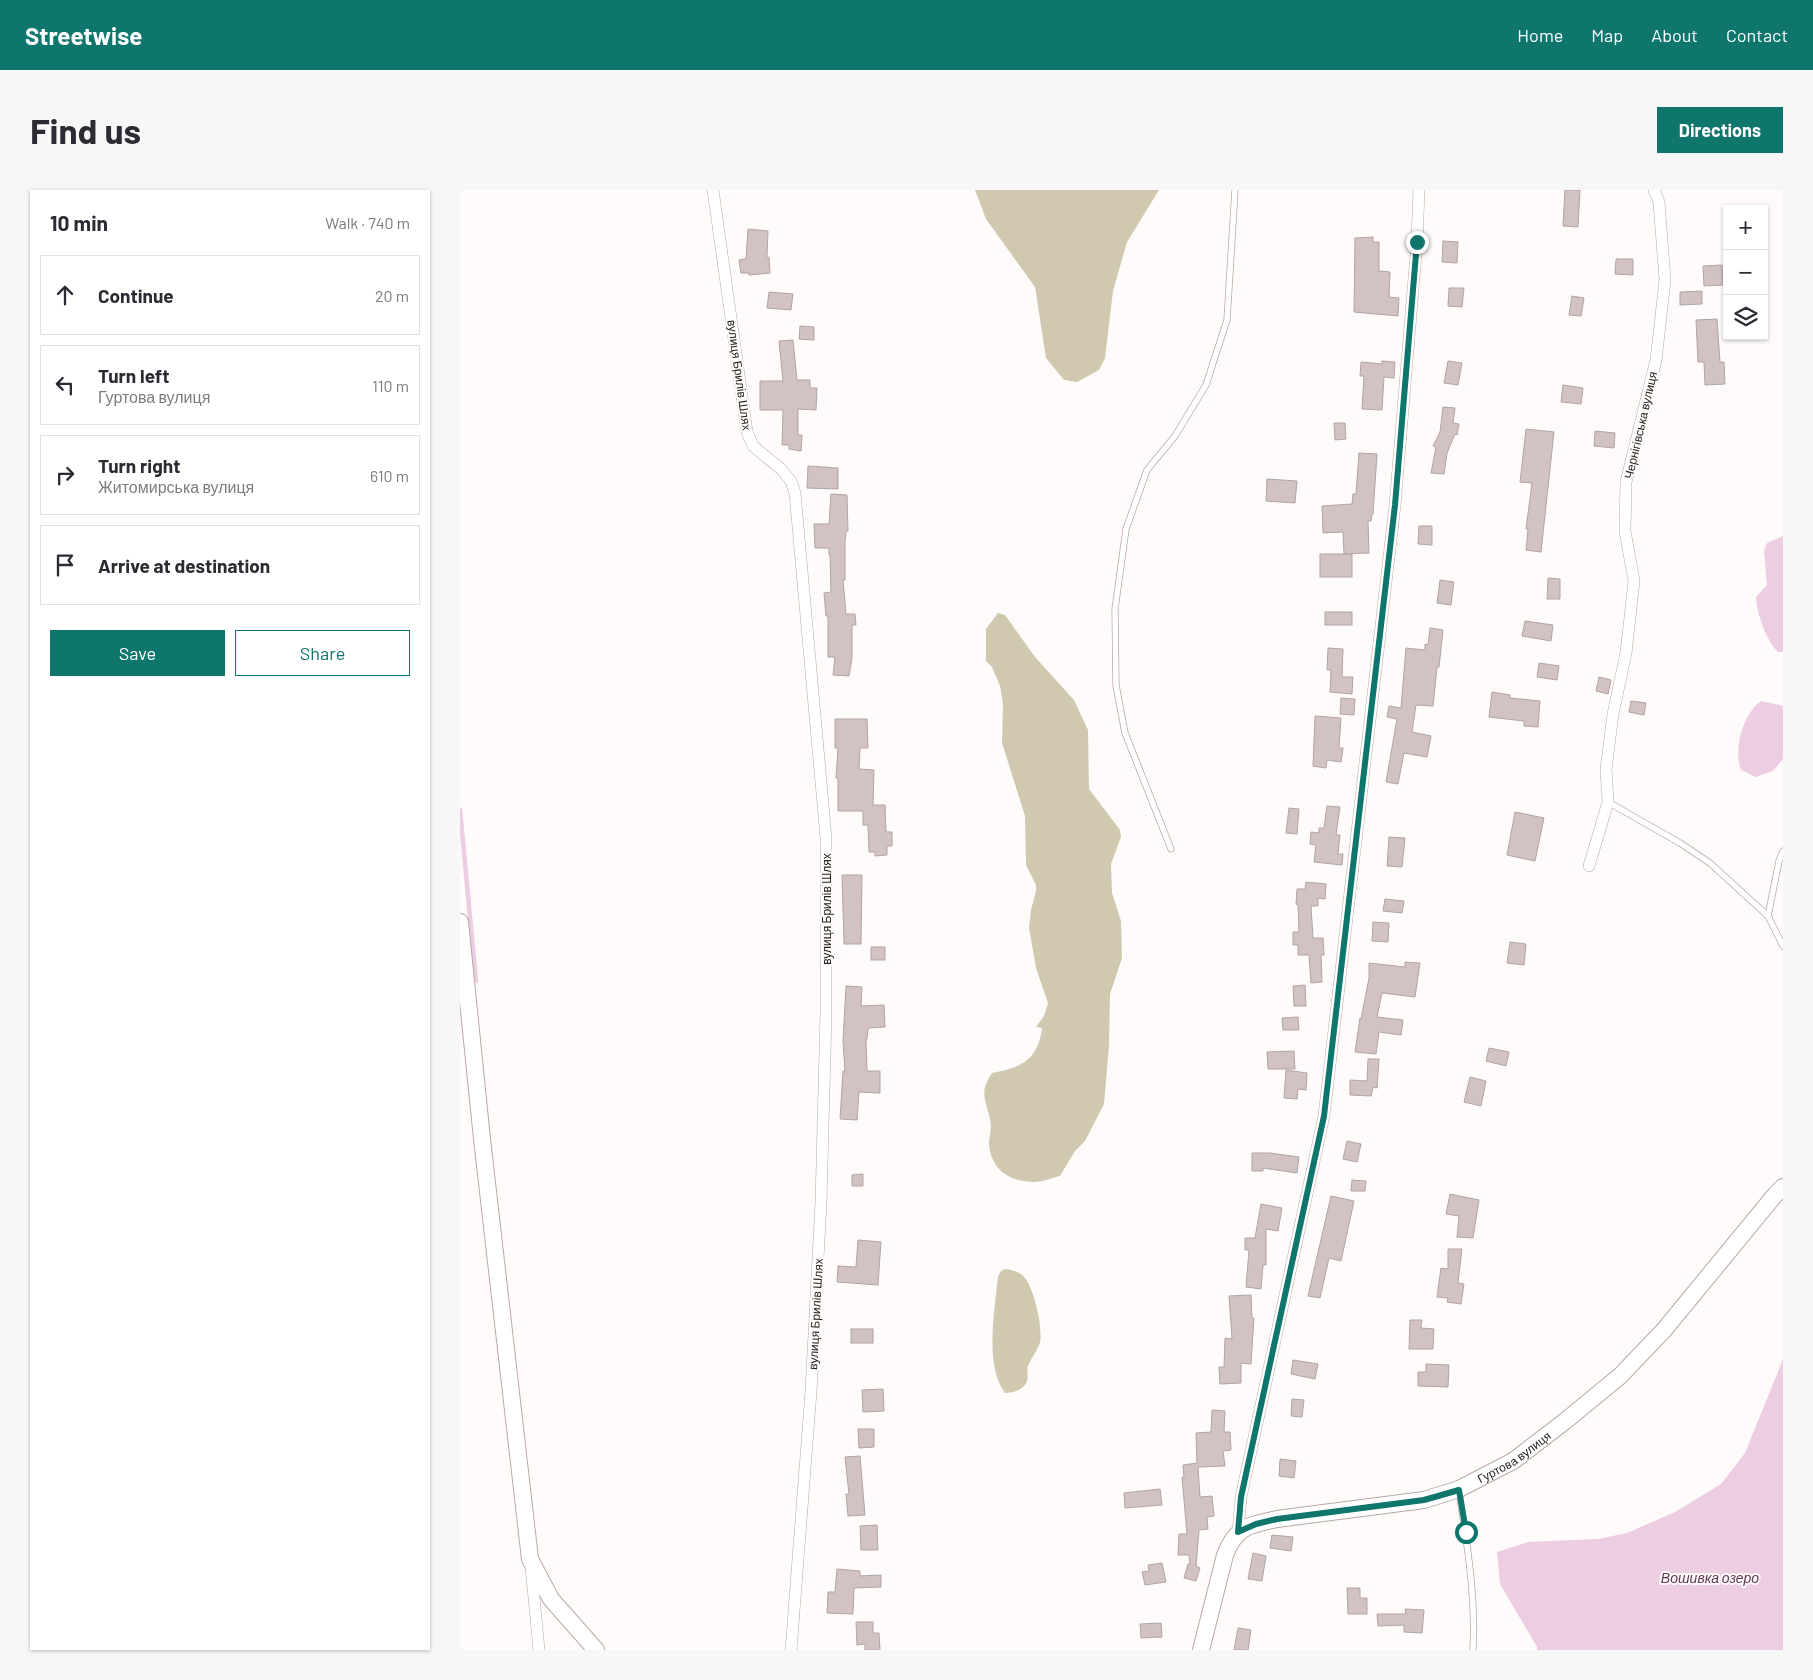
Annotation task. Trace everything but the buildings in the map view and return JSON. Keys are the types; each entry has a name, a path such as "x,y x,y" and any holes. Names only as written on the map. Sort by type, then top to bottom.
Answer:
{"street":[{"name":"вулиця Брилів Шлях","path":"713,190 747,432 753,446 781,469 790,481 795,493 826,838 826,1014 820,1211 810,1401 791,1650"},
{"path":"1201,1650 1225,1555 1230,1543 1238,1532 1241,1497 1324,1116 1395,505 1416,252 1419,190"},
{"name":"Чернігівська вулиця","path":"1589,866 1608,802 1606,769 1613,714 1626,653 1634,581 1625,531 1626,482 1656,360 1665,280 1659,202 1654,190"},
{"path":"460,922 482,1139 539,1650"},
{"name":"Гуртова вулиця","path":"1238,1532 1256,1524 1277,1519 1424,1500 1459,1490 1513,1461 1620,1376 1664,1330 1763,1209 1783,1188"},
{"path":"530,1559 551,1598 596,1650"}],"lane":[{"path":"1171,849 1125,733 1116,685 1116,609 1126,529 1147,470 1174,436 1206,385 1227,320 1235,190"},
{"path":"1608,802 1680,843 1710,863 1768,916 1783,946"},
{"path":"1768,916 1779,861 1783,851"},
{"path":"1459,1490 1466,1532 1474,1629 1473,1650"}],"shaded area":[{"path":"975,190 1159,190 1127,242 1113,291 1105,358 1099,370 1077,382 1064,380 1046,358 1035,287 986,219"},
{"path":"998,613 1005,615 1035,657 1074,700 1088,730 1089,789 1120,830 1121,837 1111,864 1112,893 1121,921 1122,958 1110,994 1109,1045 1104,1104 1085,1141 1075,1151 1060,1176 1037,1182 1017,1180 1009,1177 993,1160 989,1144 990,1117 984,1093 992,1073 1020,1065 1037,1048 1042,1028 1036,1027 1044,1016 1048,1003 1036,968 1029,928 1036,885 1026,865 1025,816 1002,743 1003,704 1000,686 992,667 986,661 986,629"},
{"path":"1005,1269 1019,1273 1028,1283 1037,1309 1041,1336 1039,1345 1028,1366 1026,1384 1018,1390 1005,1393 995,1368 992,1337 998,1276"}],"water":[{"path":"1783,536 1783,652 1778,652 1763,626 1756,597 1767,585 1764,551 1767,543"},
{"path":"1761,701 1783,706 1783,759 1773,771 1756,777 1741,770 1738,752 1741,732 1749,714"},
{"name":"Вошивка озеро","path":"1783,1359 1783,1650 1537,1650 1500,1584 1497,1552 1528,1542 1598,1539 1627,1533 1675,1512 1721,1484 1745,1453"}],"waterway":[{"path":"460,810 476,981"}],"route":[{"path":"1417,242 1395,505 1324,1116 1241,1497 1238,1532 1256,1524 1277,1519 1424,1500 1459,1490 1466,1532"}]}
